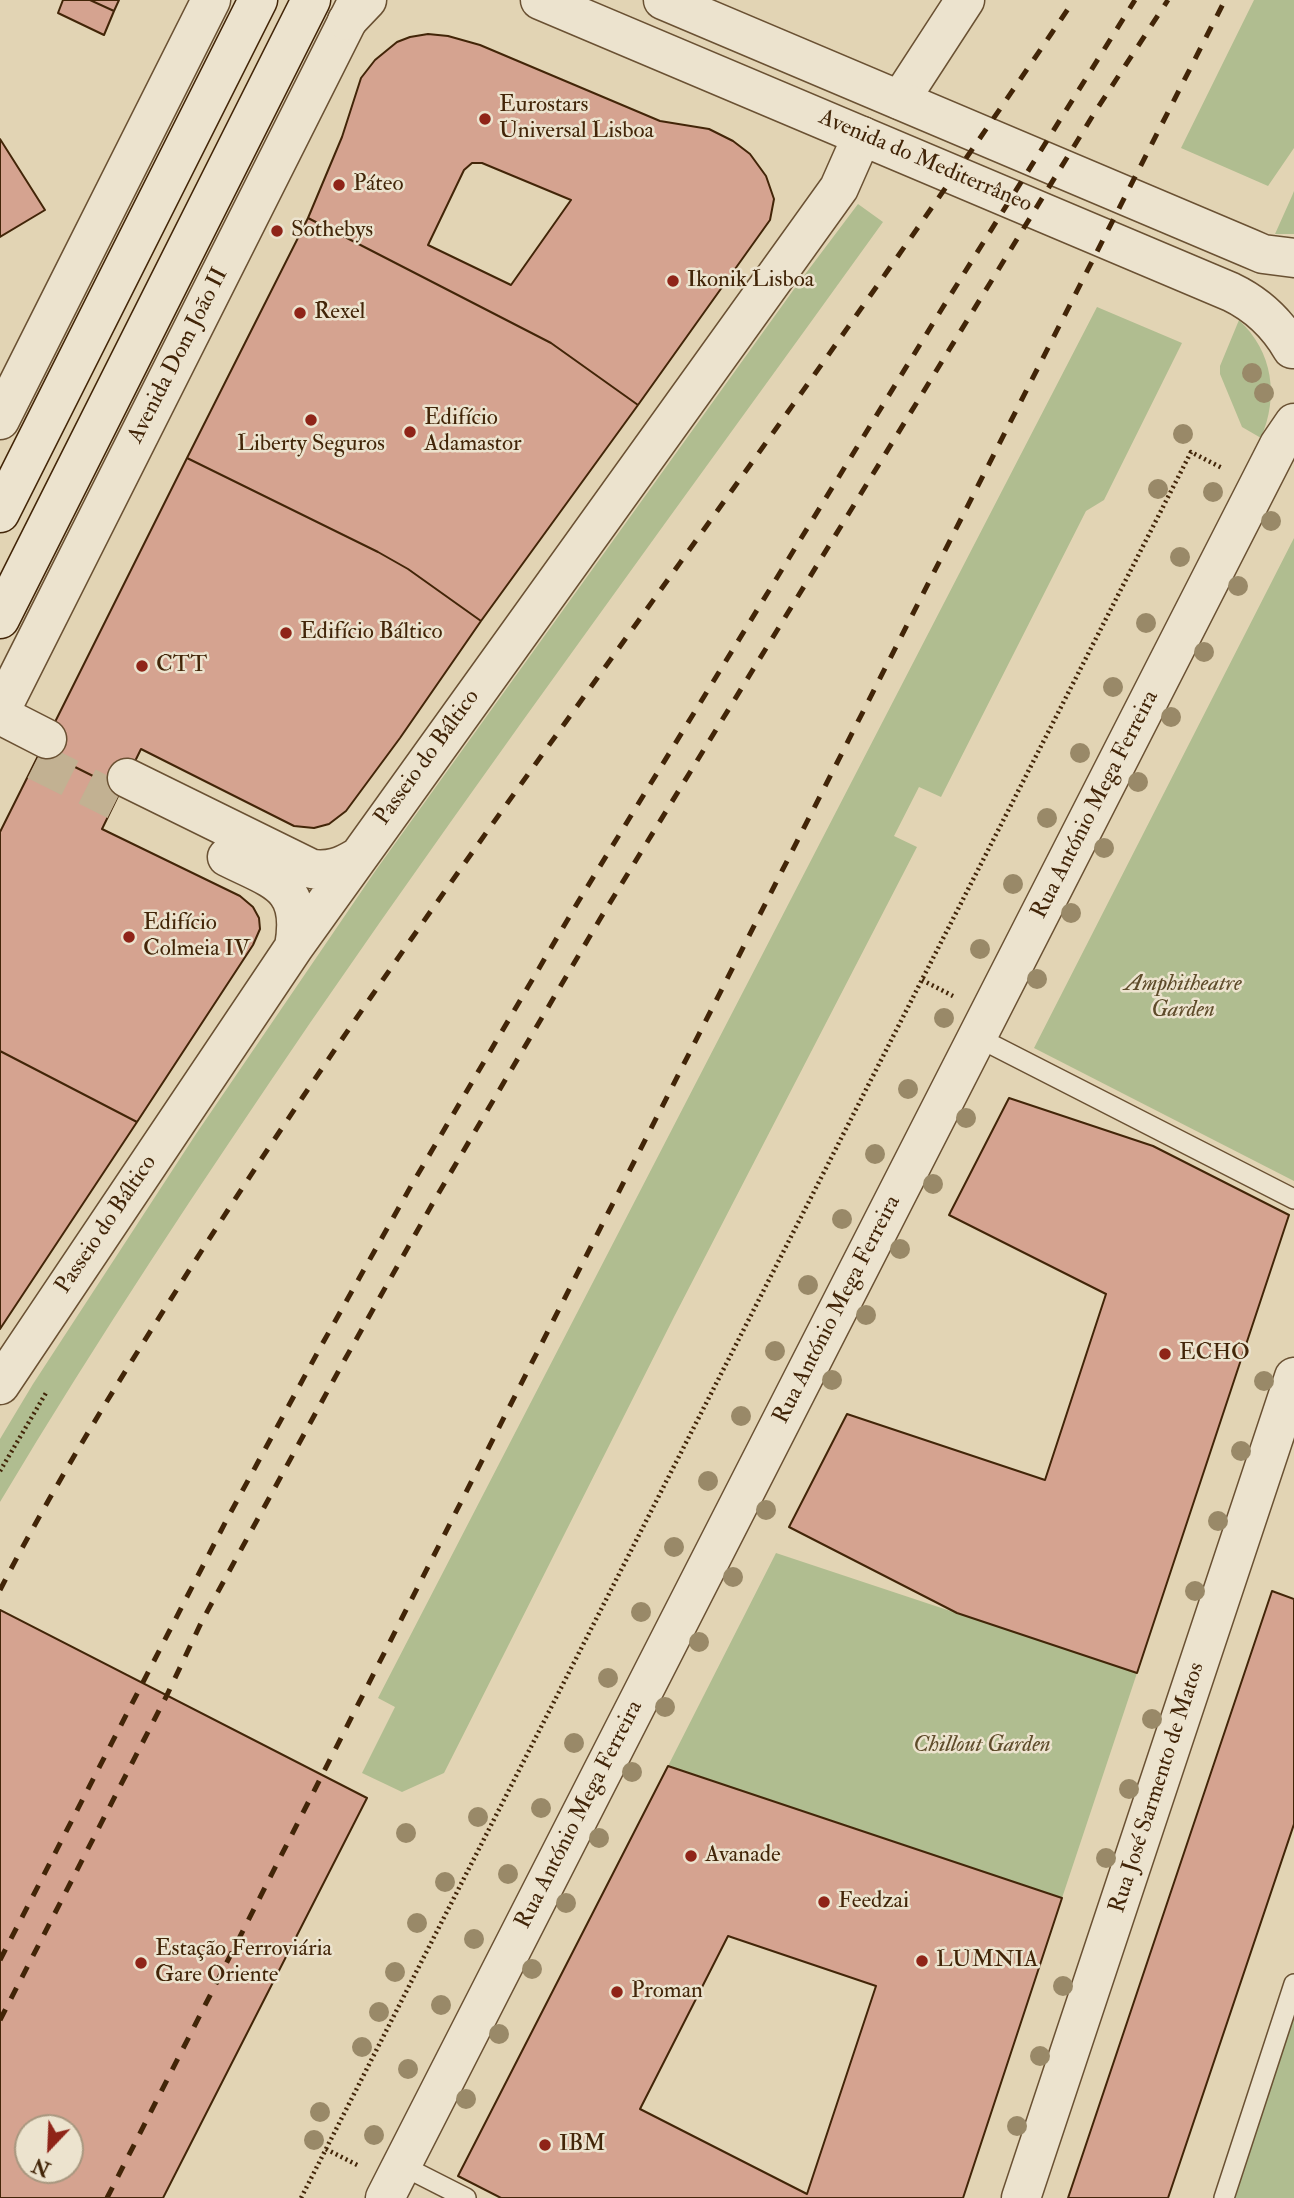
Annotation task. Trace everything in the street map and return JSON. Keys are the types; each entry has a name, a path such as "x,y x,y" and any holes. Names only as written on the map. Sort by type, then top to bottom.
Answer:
{"street":[{"path":"0,420 211,0"},
{"path":"0,513 258,0"},
{"name":"Avenida Dom João II","path":"0,619 311,0"},
{"name":"Avenida do Mediterrâneo","path":"540,0 1244,298 1277,325 1293,352"},
{"name":"Avenida do Mediterrâneo","path":"663,0 1263,254 1294,258"},
{"path":"900,100 965,0"},
{"name":"Avenida Dom João II","path":"0,714 357,7"},
{"name":"Passeio do Báltico","path":"0,1385 356,858 839,188 862,136"},
{"path":"1293,352 1290,331 1294,308"},
{"name":"Rua António Mega Ferreira","path":"383,2177 977,1037 1279,445 1294,424"},
{"path":"0,714 41,750 0,743"},
{"path":"294,947 297,917 295,905 280,886 121,790 312,869 340,867 356,858"},
{"name":"Rua José Sarmento de Matos","path":"1021,2198 1294,1377"}],"lane":[{"path":"977,1037 1294,1199"},
{"path":"1224,2198 1294,1984"},
{"path":"383,2177 466,2198"}],"path":[{"path":"301,2198 1191,453 1229,471"},
{"path":"922,980 960,1000"},
{"path":"0,1471 47,1392"},
{"path":"326,2149 383,2177"}],"green space":[{"path":"1254,0 1294,0 1294,148 1268,186 1181,148"},
{"path":"1294,191 1294,234 1275,234 1292,196"},
{"path":"858,204 883,222 522,721 310,1023 151,1260 0,1502 0,1439 196,1134 376,870"},
{"path":"1097,307 1182,343 1104,500 1086,511 941,797 919,787 894,836 917,847 675,1315 444,1773 402,1792 362,1773 395,1707 378,1698"},
{"path":"1239,320 1259,346 1270,375 1270,406 1261,438 1242,427 1220,374 1220,366"},
{"name":"Amphitheatre Garden","path":"1294,538 1294,1181 1034,1048"},
{"name":"Chillout Garden","path":"776,1553 1137,1673 1062,1898 668,1766"},
{"path":"1294,1984 1294,2198 1224,2198"}],"building":[{"path":"63,0 90,0 114,11 104,35 58,13"},
{"path":"90,0 119,0 114,11"},
{"path":"428,34 448,36 480,45 660,121 709,129 733,141 750,154 766,176 774,199 770,220 638,405 551,343 308,218 342,137 361,78 375,60 397,42","holes":["472,163 482,163 571,200 511,285 428,245 464,170"]},
{"path":"0,139 45,210 0,237"},
{"name":"Edifício Adamastor","path":"308,218 551,343 638,405 481,621 408,569 378,552 187,458"},
{"name":"Edifício Báltico","path":"187,458 378,552 408,569 481,621 346,811 329,824 314,828 294,826 141,749 121,790 41,750"},
{"name":"Edifício Colmeia IV","path":"41,750 121,790 102,829 240,896 253,907 259,918 260,929 253,945 137,1122 0,1051 0,832"},
{"path":"0,1051 137,1122 0,1329"},
{"name":"ECHO","path":"1009,1098 1153,1146 1289,1215 1137,1673 957,1613 789,1527 847,1414 1045,1480 1106,1294 949,1215"},
{"path":"1272,1591 1294,1599 1294,1824 1168,2198 1068,2198"},
{"name":"Estação Ferroviária Gare Oriente","path":"0,1610 367,1798 163,2198 0,2198"},
{"name":"LUMNIA","path":"668,1766 1062,1898 963,2198 501,2198 458,2176","holes":["728,1936 876,1986 807,2194 640,2109"]}],"tunnel":[{"path":"36,761 116,801"}],"railway":[{"path":"0,1590 41,1513 107,1401 295,1109 459,871 862,307 1074,0"},
{"path":"0,1960 226,1521 411,1186 578,902 1135,0"},
{"path":"0,2020 167,1695 202,1621 434,1201 600,919 1095,112 1168,0"},
{"path":"107,2198 1225,0"}],"place":[{"name":"Eurostars Universal Lisboa","path":"485,119"},
{"name":"Páteo","path":"339,185"},
{"name":"Sothebys","path":"277,231"},
{"name":"Ikonik Lisboa","path":"673,281"},
{"name":"Rexel","path":"300,313"},
{"name":"Liberty Seguros","path":"311,420"},
{"name":"Edifício Adamastor","path":"410,432"},
{"name":"Edifício Báltico","path":"286,633"},
{"name":"CTT","path":"142,666"},
{"name":"Edifício Colmeia IV","path":"129,937"},
{"name":"ECHO","path":"1165,1354"},
{"name":"Avanade","path":"691,1856"},
{"name":"Feedzai","path":"824,1902"},
{"name":"LUMNIA","path":"922,1961"},
{"name":"Estação Ferroviária Gare Oriente","path":"141,1963"},
{"name":"Proman","path":"617,1992"},
{"name":"IBM","path":"545,2145"}]}
